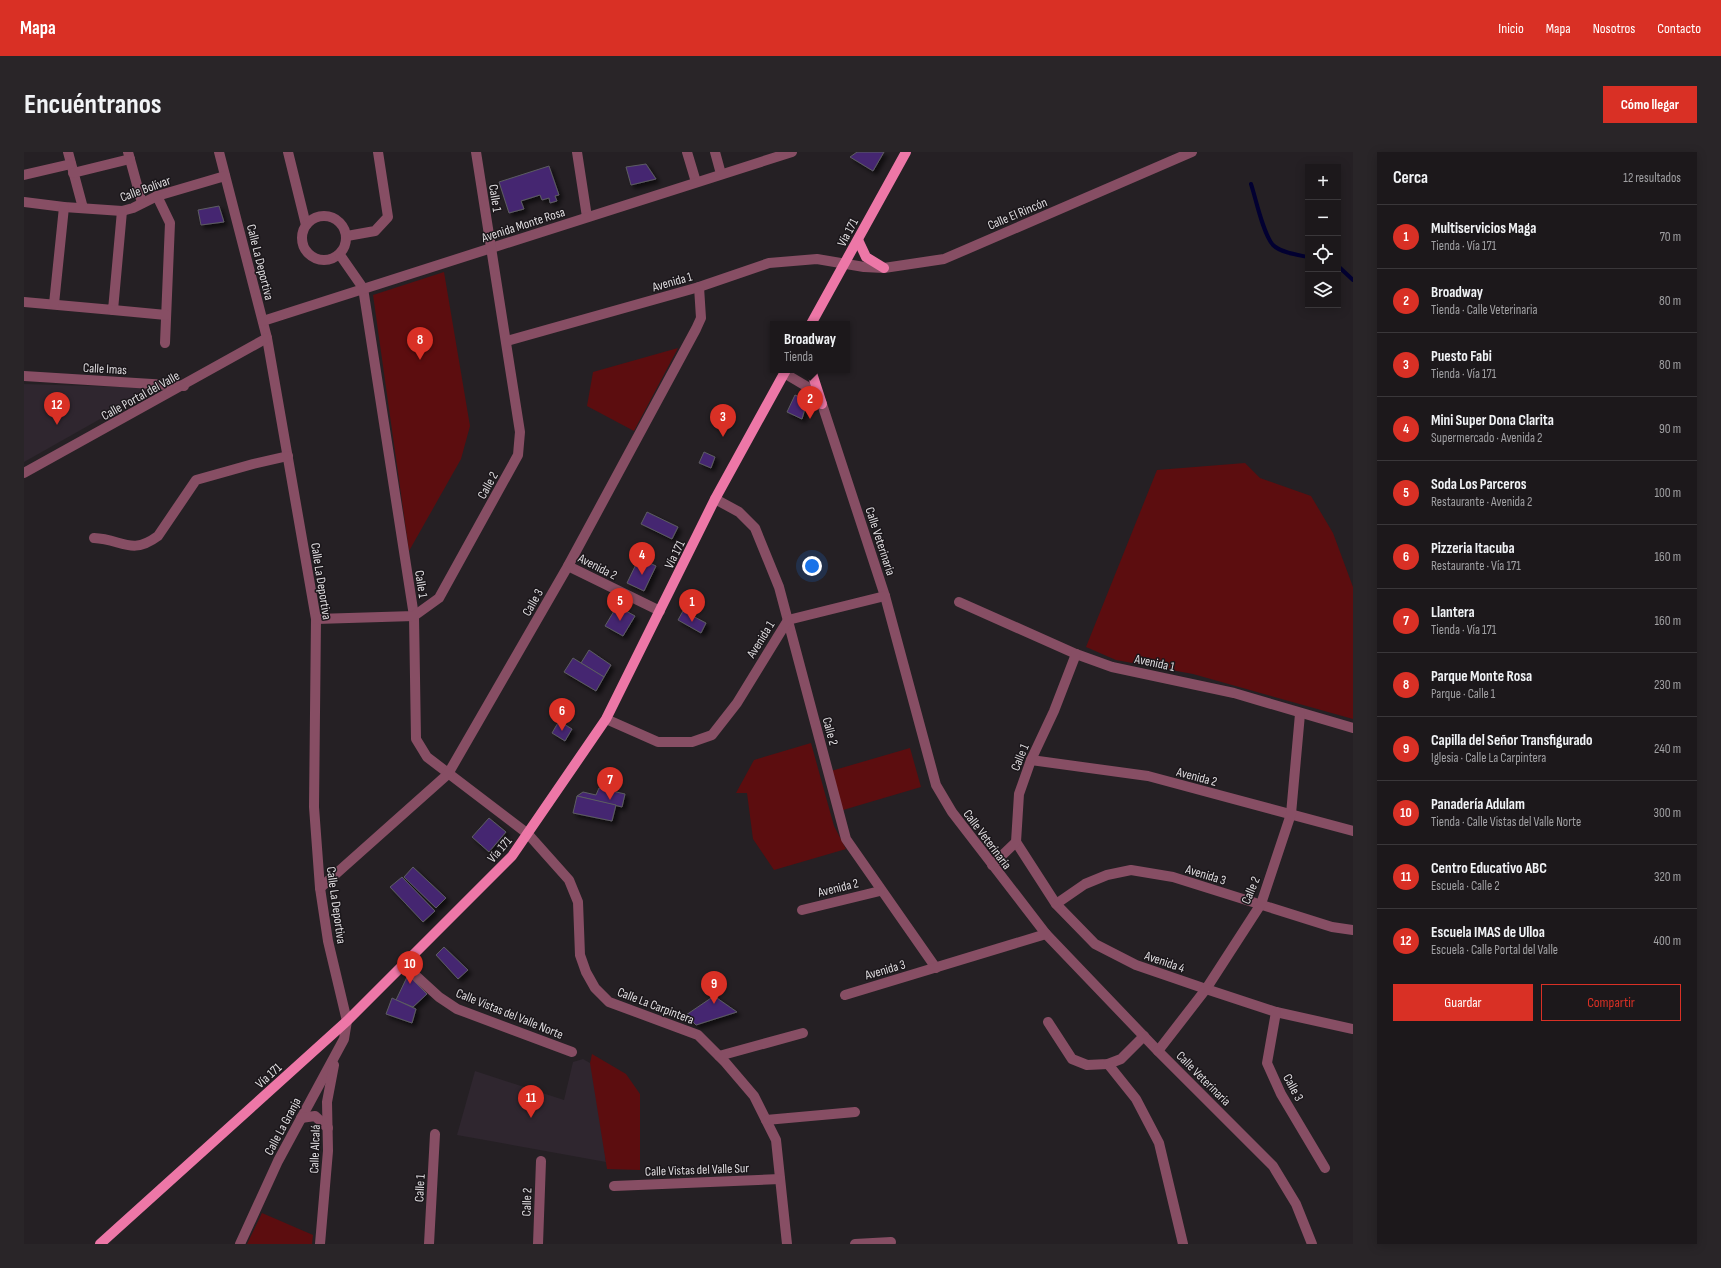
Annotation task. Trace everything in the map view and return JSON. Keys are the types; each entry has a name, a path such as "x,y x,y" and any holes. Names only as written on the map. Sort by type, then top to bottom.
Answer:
{"main road":[{"name":"Vía 171","path":"813,321 858,240 903,154"},
{"path":"858,240 866,257 884,268"},
{"name":"Vía 171","path":"100,1244 347,1021 512,856 606,719 715,499 784,373"},
{"path":"812,373 822,404"}],"street":[{"path":"68,152 83,208"},
{"name":"Calle La Deportiva","path":"219,152 267,338 316,619 314,807 320,888 328,941 347,1021"},
{"path":"288,152 306,225 302,238 303,246 307,253 320,260 330,260 340,255 345,248 347,236 345,229 340,222 334,218 318,216 306,225"},
{"path":"347,236 375,231 388,217 378,152"},
{"name":"Calle 1","path":"476,152 490,248"},
{"path":"577,152 587,217"},
{"path":"687,152 696,182"},
{"path":"715,152 721,174"},
{"name":"Avenida Monte Rosa","path":"262,320 792,152"},
{"name":"Calle El Rincón","path":"845,264 884,268 944,259 1192,152"},
{"path":"24,176 72,168 129,155 142,203"},
{"name":"Calle Bolívar","path":"24,202 64,207 122,211 157,196 226,176"},
{"path":"157,196 170,222 165,343"},
{"path":"54,304 64,207"},
{"path":"113,310 122,211"},
{"name":"Calle 2","path":"414,616 439,598 518,455 520,432 507,341 490,248"},
{"path":"340,255 363,288"},
{"name":"Avenida 1","path":"507,341 699,287 769,263 817,259 845,264"},
{"name":"Calle 3","path":"320,888 448,774 568,566 696,329 700,318 699,287"},
{"name":"Calle 1","path":"363,288 414,616 416,739 427,757 528,834"},
{"path":"24,302 166,315"},
{"name":"Calle Portal del Valle","path":"24,473 184,386 267,338"},
{"name":"Calle Veterinaria","path":"788,373 811,389 822,404 885,596 936,785 952,812 992,866 1046,934 1158,1051 1273,1166 1296,1204 1312,1244"},
{"name":"Calle Imas","path":"24,376 184,386"},
{"path":"94,538 104,538 132,546 139,546 149,542 158,536 196,480 288,456"},
{"name":"Calle 2","path":"715,499 739,512 755,528 780,587 846,839 880,891 936,968"},
{"name":"Avenida 2","path":"568,566 660,611"},
{"name":"Avenida 1","path":"606,719 658,742 692,742 712,735 736,703 788,620 885,596"},
{"name":"Avenida 1","path":"959,602 1076,654 1112,667 1234,693 1300,714 1353,728"},
{"path":"316,619 414,616"},
{"name":"Calle 1","path":"1016,842 1019,794 1031,760 1054,711 1076,654"},
{"name":"Calle 2","path":"1158,1051 1206,989 1261,904 1291,814 1300,714"},
{"name":"Avenida 2","path":"1031,760 1148,776 1353,831"},
{"name":"Calle La Carpintera","path":"528,834 570,880 578,902 580,955 586,972 595,988 609,1002 698,1036 719,1056 754,1096 776,1140 787,1244"},
{"path":"992,866 1016,842"},
{"name":"Avenida 4","path":"1016,842 1056,904 1095,944 1136,965 1206,989 1276,1012 1353,1029"},
{"name":"Avenida 3","path":"1056,904 1085,884 1106,874 1131,870 1173,878 1332,927 1353,930"},
{"name":"Avenida 2","path":"802,910 880,891"},
{"name":"Avenida 3","path":"845,994 1046,934"},
{"name":"Calle Vistas del Valle Norte","path":"404,965 439,997 457,1009 572,1052"},
{"name":"Calle 3","path":"1276,1012 1267,1063 1281,1094 1325,1168"},
{"name":"Calle La Granja","path":"240,1244 278,1161 344,1039 347,1021"},
{"path":"1048,1022 1072,1058 1087,1065 1108,1064 1120,1059 1144,1036"},
{"path":"719,1056 803,1033"},
{"name":"Calle Alcalá","path":"320,1244 328,1128 327,1102 336,1055"},
{"path":"1108,1064 1136,1099 1159,1143 1182,1244"},
{"path":"766,1120 856,1112"},
{"path":"302,1118 315,1116 328,1128"},
{"name":"Calle 1","path":"429,1244 435,1134"},
{"name":"Calle 2","path":"538,1244 541,1161"},
{"name":"Calle Vistas del Valle Sur","path":"614,1186 780,1179"},
{"path":"855,1244 891,1242"}],"shaded area":[{"path":"444,272 470,426 461,459 409,551 373,295"},
{"path":"678,348 634,431 587,406 593,372"},
{"path":"24,384 155,388 24,462"},
{"path":"1245,463 1260,478 1311,496 1333,533 1353,587 1353,719 1193,674 1116,660 1086,647 1157,470"},
{"path":"811,743 834,826 846,849 774,870 753,839 747,793 736,793 754,760"},
{"path":"910,748 921,787 843,810 831,771"},
{"path":"592,1054 626,1074 640,1094 640,1170 607,1169 590,1063"},
{"path":"583,1059 590,1063 594,1070 606,1162 457,1135 475,1071 564,1100 573,1062"},
{"path":"262,1213 313,1235 312,1244 247,1244"}],"building":[{"path":"857,152 884,152 873,171 850,157"},
{"path":"646,164 656,179 631,185 626,167"},
{"path":"549,166 559,195 555,196 557,201 550,203 549,198 542,200 540,195 521,201 524,209 509,213 499,182"},
{"path":"219,206 224,222 201,225 198,210"},
{"path":"795,395 804,399 806,405 802,419 787,412"},
{"path":"704,452 715,457 711,468 699,463"},
{"path":"647,512 678,527 672,539 641,524"},
{"path":"639,558 656,566 644,591 627,583"},
{"path":"617,606 635,616 623,636 605,626"},
{"path":"683,611 706,623 701,633 678,620"},
{"path":"589,650 611,665 604,677 581,663"},
{"path":"573,658 604,677 596,691 564,672"},
{"path":"559,721 572,729 565,741 552,733"},
{"path":"599,788 625,794 622,807 577,796 583,792 596,795"},
{"path":"577,796 616,805 612,821 573,813"},
{"path":"489,818 506,832 489,852 472,837"},
{"path":"413,867 446,898 436,908 404,877"},
{"path":"402,877 435,911 423,922 390,887"},
{"path":"444,947 468,970 458,979 436,955"},
{"path":"408,975 427,994 413,1007 396,1000"},
{"path":"714,996 737,1012 696,1025 686,1015"},
{"path":"392,998 416,1009 412,1023 386,1014"}],"waterway":[{"path":"1251,184 1269,240 1276,248 1285,252 1305,256"},
{"path":"1341,269 1353,280"}],"place":[{"name":"Parque Monte Rosa","path":"420,360"},
{"name":"Broadway","path":"810,419"},
{"name":"Escuela IMAS de Ulloa","path":"57,425"},
{"name":"Puesto Fabi","path":"723,437"},
{"name":"Mini Super Dona Clarita","path":"642,575"},
{"name":"Soda Los Parceros","path":"620,621"},
{"name":"Multiservicios Maga","path":"692,622"},
{"name":"Pizzeria Itacuba","path":"562,731"},
{"name":"Llantera","path":"610,800"},
{"name":"Panadería Adulam","path":"410,984"},
{"name":"Capilla del Señor Transfigurado","path":"714,1004"},
{"name":"Centro Educativo ABC","path":"531,1118"}]}
